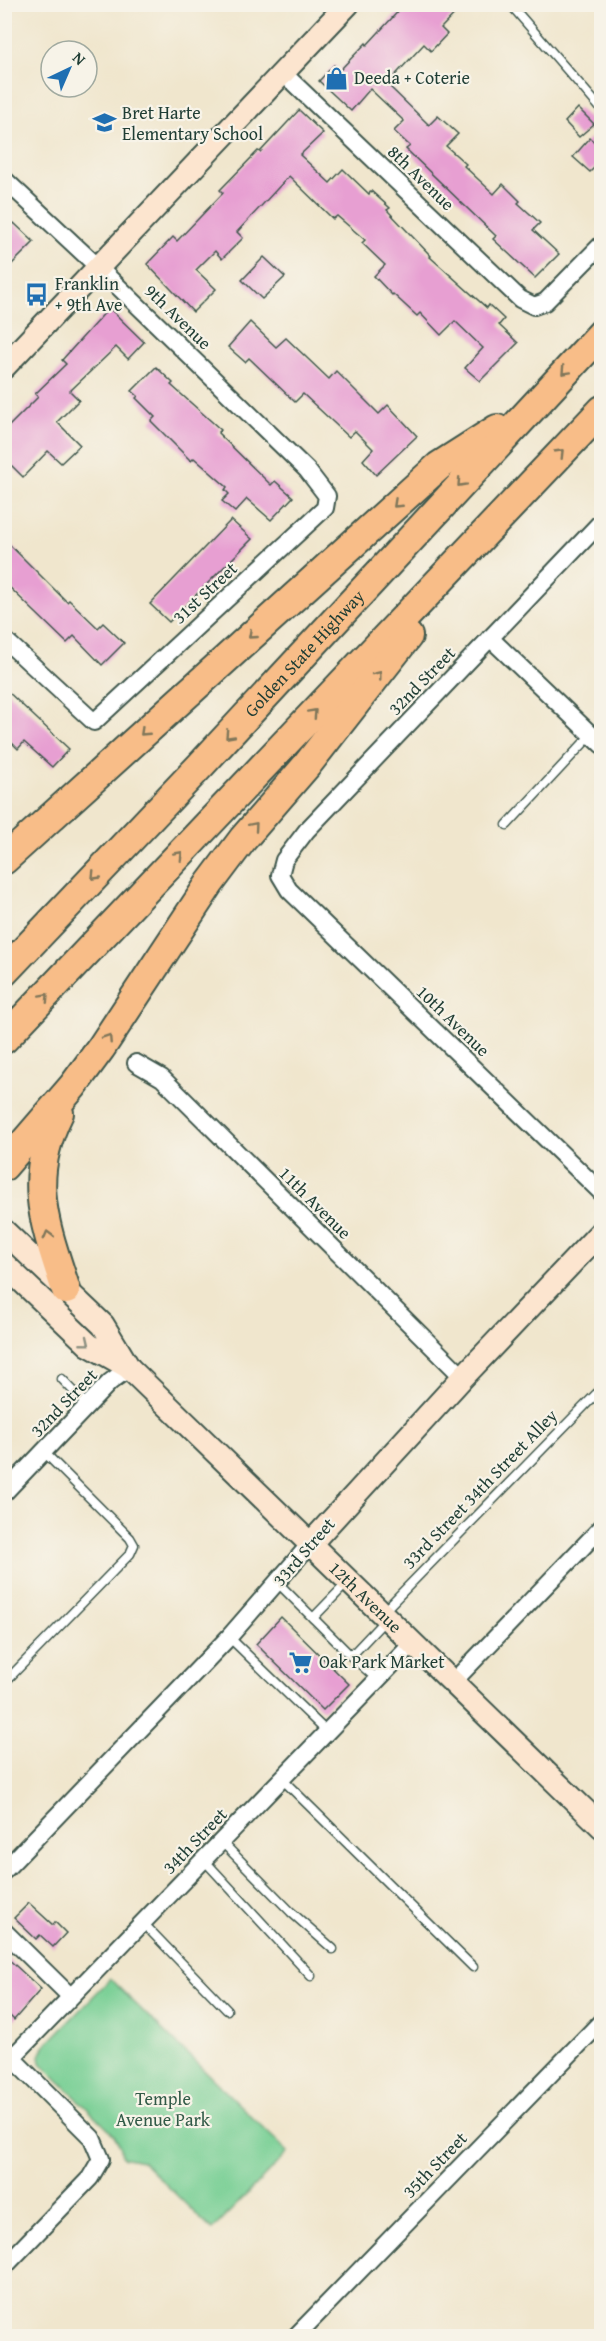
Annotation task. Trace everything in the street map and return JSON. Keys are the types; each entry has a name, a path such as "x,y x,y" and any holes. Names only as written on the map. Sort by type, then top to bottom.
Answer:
{"highway":[{"name":"Golden State Highway","path":"4,972 192,775 529,409 602,333"},
{"path":"4,860 439,466 529,409"},
{"path":"4,1039 602,410"},
{"path":"4,1166 73,1086 101,1048 210,884 243,839 307,765 519,495"},
{"path":"66,1290 46,1228 41,1179 45,1151 53,1126 73,1086"}],"main road":[{"path":"4,367 348,4"},
{"name":"12th Avenue","path":"4,1231 103,1326 129,1368"},
{"name":"33rd Street","path":"311,1543 463,1377 598,1241"},
{"name":"12th Avenue","path":"4,1264 89,1345 129,1368 602,1827"}],"street":[{"name":"8th Avenue","path":"283,73 520,299 534,306 545,303 602,244"},
{"name":"9th Avenue","path":"4,179 307,470 320,486"},
{"name":"31st Street","path":"4,639 94,722 325,508 327,496 320,486"},
{"name":"32nd Street","path":"280,875 284,860 307,830 602,520"},
{"path":"490,638 596,740"},
{"name":"10th Avenue","path":"280,875 289,890 602,1193"},
{"name":"11th Avenue","path":"136,1063 162,1078 463,1377"},
{"name":"32nd Street","path":"4,1493 110,1382 129,1368"},
{"path":"453,1682 602,1527"},
{"name":"33rd Street","path":"4,1871 229,1637 311,1543"},
{"name":"34th Street","path":"8,2062 413,1643"},
{"path":"4,1931 70,1996"},
{"name":"35th Street","path":"296,2337 602,2020"},
{"path":"4,2267 90,2178 101,2159 93,2138 8,2062"}],"lane":[{"path":"510,4 602,110"},
{"path":"507,825 596,740"},
{"path":"62,1379 88,1406"},
{"name":"33rd Street 34th Street Alley","path":"351,1656 385,1615 602,1388"},
{"path":"4,1683 130,1554 134,1545 130,1538 44,1452"},
{"path":"313,1618 349,1580"},
{"path":"278,1583 378,1680"},
{"path":"229,1637 328,1733"},
{"path":"283,1780 473,1967"},
{"path":"222,1842 291,1912 333,1949"},
{"path":"204,1860 311,1976"},
{"path":"142,1923 226,2010"}],"green space":[{"name":"Temple Avenue Park","path":"110,1979 288,2152 212,2230 142,2161 122,2157 121,2148 114,2135 41,2063 40,2056 44,2047"}],"building":[{"path":"405,4 464,4 441,28 447,34 431,51 424,44 387,84 429,125 438,116 458,134 446,146 466,164 464,166 494,194 503,184 520,201 518,203 540,223 533,230 559,254 535,278 493,239 496,236 406,149 410,146 394,131 404,121 370,89 351,111 319,81 334,65 340,70"},
{"path":"578,108 594,124 579,137 565,122"},
{"path":"299,110 323,133 300,155 330,183 343,169 369,194 371,191 390,208 387,210 430,257 487,308 489,305 504,319 499,325 518,343 480,381 465,368 483,348 455,321 441,335 420,313 417,316 392,295 374,276 385,265 362,243 365,240 337,216 333,219 289,176 237,232 243,238 222,259 215,251 196,270 216,289 193,312 147,264 173,237 177,241 223,193 220,190"},
{"path":"590,138 602,149 602,175 594,168 590,172 573,157"},
{"path":"14,223 34,242 4,272 4,233"},
{"path":"264,257 285,277 262,299 242,280"},
{"path":"109,308 144,342 128,359 116,347 70,391 79,400 57,422 80,445 61,463 48,451 23,477 4,458 4,431 38,397 35,394 66,364 62,360"},
{"path":"250,322 276,347 286,338 329,379 336,371 379,414 388,405 417,436 376,475 363,460 373,449 355,431 349,437 303,394 295,402 249,358 245,362 228,347"},
{"path":"156,367 173,383 171,385 221,430 218,433 271,485 275,481 293,497 271,520 247,499 235,512 222,501 229,494 225,490 227,487 194,458 191,461 151,421 155,417 132,391"},
{"path":"231,520 252,539 169,622 150,604"},
{"path":"4,539 67,602 69,600 98,628 103,623 124,643 102,665 74,636 67,643 4,582"},
{"path":"4,688 69,749 52,767 24,742 18,749 4,735"},
{"path":"281,1617 349,1684 323,1710 256,1644"},
{"path":"29,1903 53,1925 55,1922 66,1933 53,1947 40,1935 36,1939 14,1918"},
{"path":"4,1955 41,1989 14,2020 4,2010"}],"place":[{"name":"Deeda + Coterie","path":"336,78"},
{"name":"Bret Harte Elementary School","path":"104,123"},
{"name":"Franklin + 9th Ave","path":"37,294"},
{"name":"Oak Park Market","path":"301,1662"}]}
